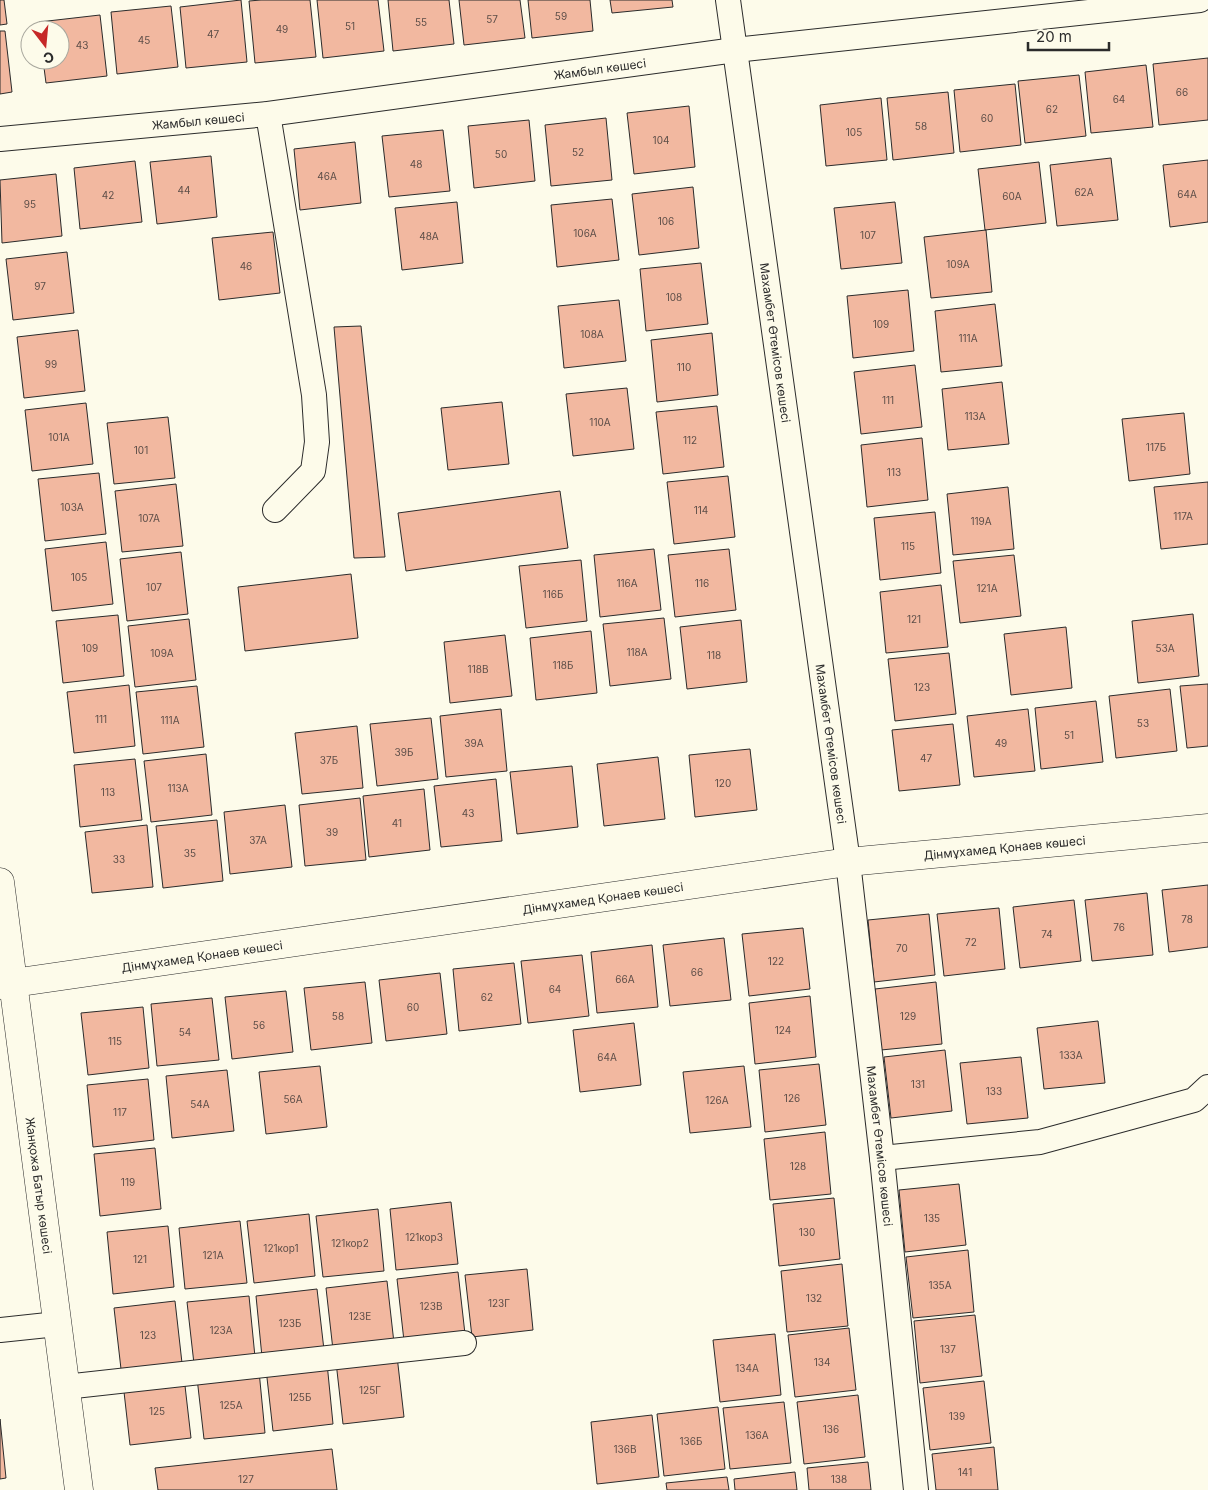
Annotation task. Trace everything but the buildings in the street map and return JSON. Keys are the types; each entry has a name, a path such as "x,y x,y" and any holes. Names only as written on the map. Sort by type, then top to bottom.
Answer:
{"street":[{"name":"Махамбет Өтемісов көшесі","path":"728,0 848,862 882,1158 916,1490"},
{"name":"Жамбыл көшесі","path":"0,139 268,114 735,50 1200,0"},
{"path":"268,114 314,395 317,442 313,471 275,510"},
{"name":"Дінмұхамед Қонаев көшесі","path":"6,985 848,862 1208,828"},
{"name":"Жанқожа Батыр көшесі","path":"0,882 6,985 57,1324 79,1490"},
{"path":"882,1158 1040,1142 1194,1100 1208,1087"},
{"path":"0,1330 57,1324"},
{"path":"65,1387 464,1343"}]}
